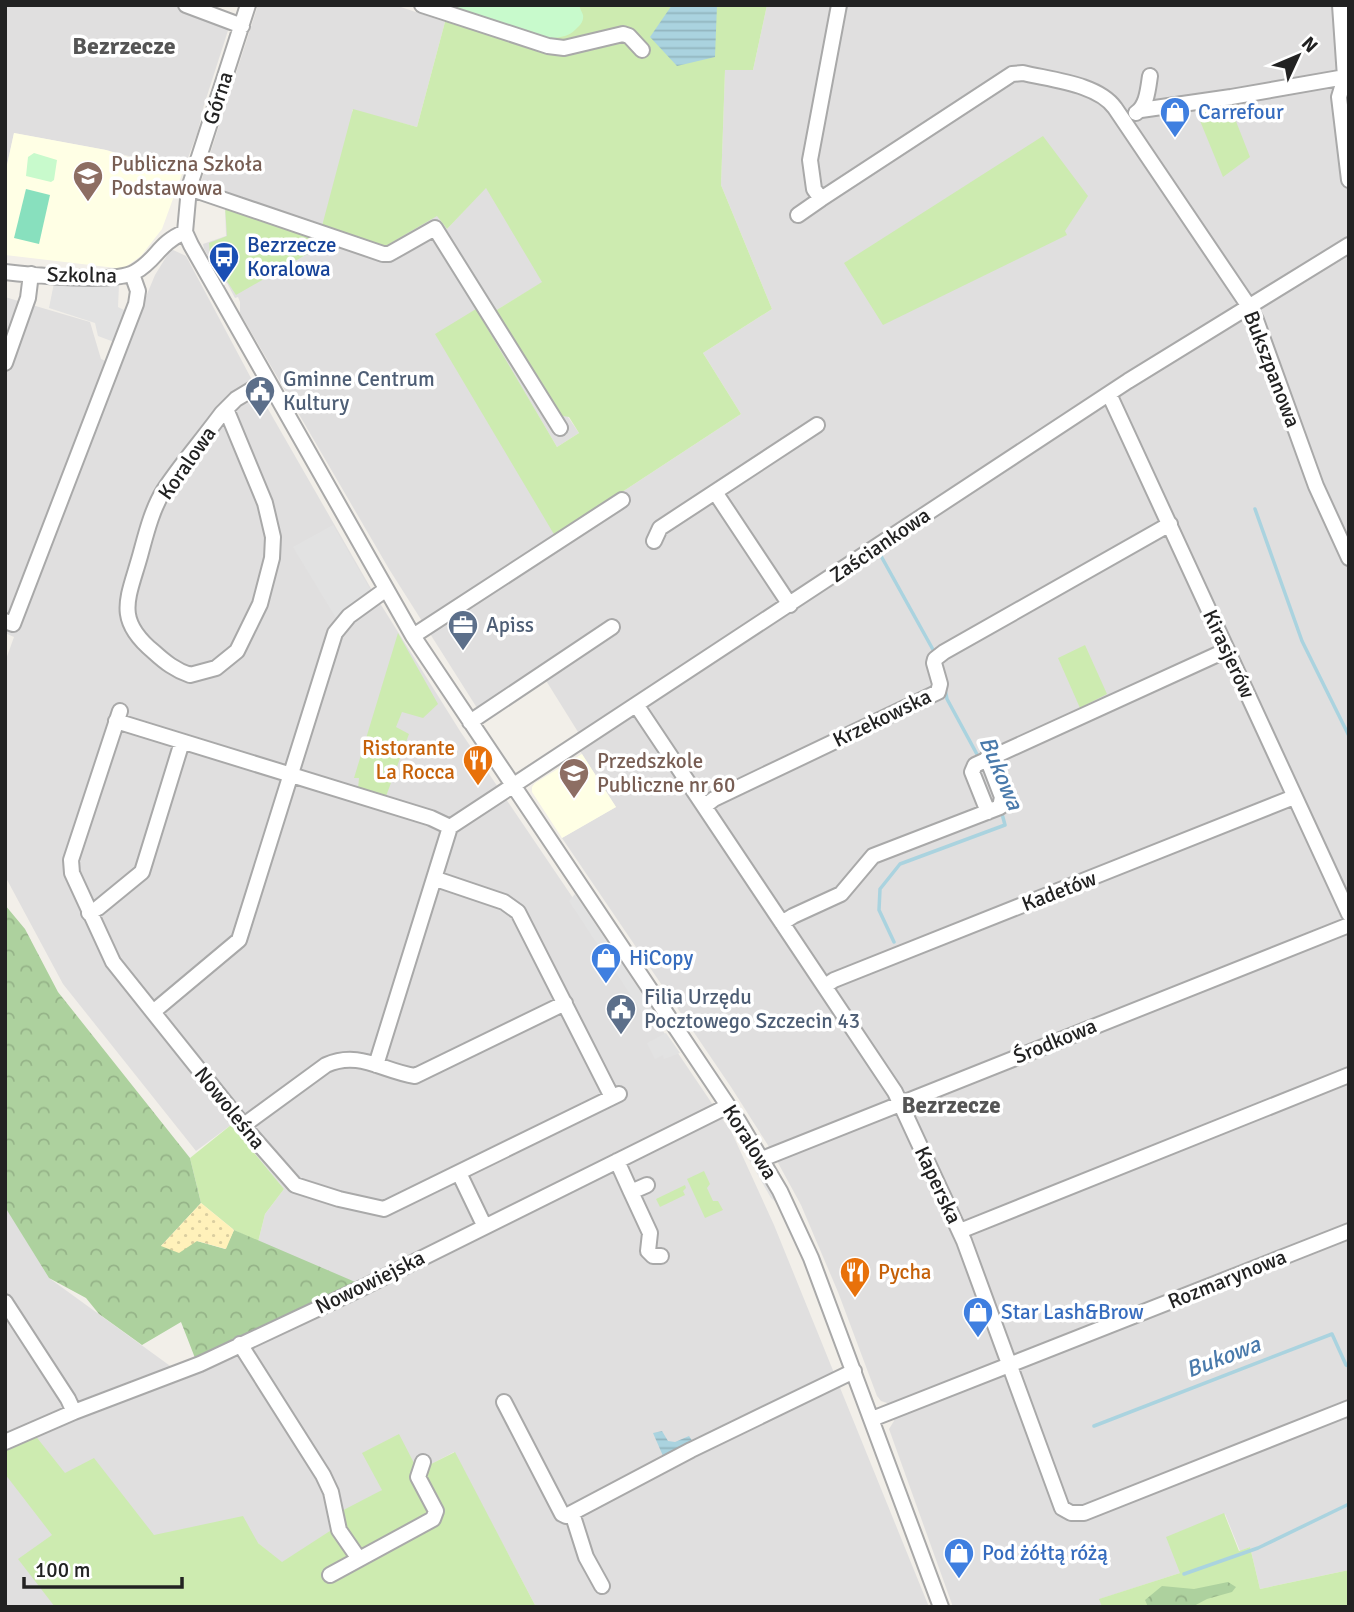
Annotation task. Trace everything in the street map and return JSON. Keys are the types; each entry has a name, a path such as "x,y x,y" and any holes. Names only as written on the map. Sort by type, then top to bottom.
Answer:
{"street":[{"path":"186,5 242,26"},
{"name":"Górna","path":"185,232 189,188 248,5"},
{"path":"422,5 548,46 564,48 622,34 629,36 642,50"},
{"path":"797,215 821,199 814,189 810,159 839,5"},
{"path":"1343,7 1345,77 1339,97 1349,180"},
{"name":"Bukszpanowa","path":"821,199 1012,74 1023,73 1097,91 1109,100 1124,121 1248,305 1256,320 1316,486 1349,558"},
{"path":"1141,110 1150,76"},
{"path":"1124,121 1141,110 1345,77"},
{"path":"189,188 383,254 389,254 435,228 560,428"},
{"name":"Szkolna","path":"5,272 109,278 132,274 147,264 167,240 185,232"},
{"name":"Koralowa","path":"185,232 200,263 413,636 762,1159 805,1243 941,1607"},
{"name":"Zaściankowa","path":"450,827 1109,394 1248,305 1349,245"},
{"path":"5,363 28,298 31,274"},
{"path":"5,621 13,624 136,304 138,292 132,274"},
{"path":"226,408 267,381"},
{"name":"Kirasjerów","path":"1109,394 1349,914"},
{"name":"Koralowa","path":"226,408 265,503 273,537 272,558 266,586 244,640 223,664 209,671 190,675 166,663 135,635 128,619 127,603 147,530 162,492 226,408"},
{"path":"215,423 233,427"},
{"path":"653,541 660,528 817,425"},
{"path":"715,492 790,605"},
{"path":"413,636 622,500"},
{"name":"Krzekowska","path":"705,806 714,799 938,692 940,684 934,663 937,657 1170,524"},
{"path":"153,1012 239,940 335,633 349,616 385,590"},
{"path":"470,722 612,627"},
{"path":"782,923 841,894 873,856 1000,807 1003,803 987,758 1227,650"},
{"name":"Kaperska","path":"636,706 901,1103 960,1231 1062,1508 1071,1513 1084,1513 1349,1408"},
{"name":"Nowoleśna","path":"182,742 118,716 71,860 72,873 113,962 290,1182 379,1209 389,1207 615,1096 565,1003"},
{"path":"89,913 142,872 182,742 431,818 450,827 376,1065"},
{"name":"Kadetów","path":"825,986 834,980 1294,797"},
{"path":"244,1125 326,1065 352,1058 415,1076 565,1003 524,920 514,908 504,902 436,879"},
{"name":"Środkowa","path":"762,1159 1349,925"},
{"path":"960,1231 1349,1075"},
{"name":"Nowowiejska","path":"5,1442 74,1412 192,1367 364,1287 728,1106"},
{"path":"617,1161 650,1233 648,1251 653,1256 661,1256"},
{"path":"459,1173 484,1225"},
{"path":"631,1192 647,1185"},
{"name":"Rozmarynowa","path":"872,1419 1349,1231"},
{"path":"5,1302 74,1412"},
{"path":"240,1344 323,1475 331,1492 340,1530 359,1559"},
{"path":"504,1402 562,1514 566,1516 691,1450 854,1371"},
{"path":"330,1575 433,1519 436,1511 418,1476 423,1462"},
{"path":"572,1513 586,1557 601,1586"}],"shaded area":[{"path":"5,5 208,5 233,15 198,131 182,174 106,150 14,133 5,174"},
{"path":"258,5 395,5 445,22 417,127 352,110 384,247 437,215 447,229 486,187 543,282 495,311 579,433 557,447 476,310 555,536 741,414 703,353 772,309 721,185 725,70 753,70 767,5 1349,5 1349,1570 1260,1589 1250,1547 1240,1551 1225,1514 1180,1573 1100,1599 1102,1607 953,1607 889,1429 894,1421 887,1403 877,1396 838,1292 801,1205 771,1150 731,1087 562,838 616,807 571,737 578,732 545,679 484,719 389,569 240,313 238,297 235,298 227,283 224,283 204,249 203,244 226,236 222,191 200,185"},
{"name":"Publiczna Szkoła Podstawowa","path":"14,133 106,150 182,174 162,229 141,256 124,268 116,268 5,255 5,174"},
{"path":"171,249 186,256 260,395 373,592 460,731 732,1133 774,1225 929,1607 536,1607 454,1452 382,1490 334,1529 282,1563 258,1543 56,1607 5,1607 5,1206 49,1278 173,1368 369,1288 258,1242 265,1214 284,1189 231,1125 196,1151 63,984 5,876 5,662 14,637 5,633 5,297 90,322 101,359 117,366 155,275"},
{"path":"54,283 119,285 118,307 126,311 114,342 98,336 95,323 49,308"},
{"path":"333,525 371,591 336,618 293,547"},
{"name":"Przedszkole Publiczne nr 60","path":"582,754 616,807 562,838 532,792 532,787"},
{"path":"575,894 655,1013 645,1017 569,901"},
{"path":"666,1033 680,1053 664,1059 663,1055 655,1059 647,1043"},
{"path":"739,1135 778,1204 771,1198 738,1140"}],"green space":[{"path":"454,5 767,5 753,70 725,70 721,185 772,309 703,353 741,414 555,536 435,334 476,309 557,447 579,433 569,417 557,415 495,311 542,282 486,188 447,229 437,216 384,247 322,226 353,109 417,127 445,22"},
{"path":"457,5 579,5 583,17 579,26 565,36 536,37 485,21 459,10"},
{"path":"1230,106 1250,157 1223,177 1196,111"},
{"path":"1043,136 1088,196 1065,231 1067,235 883,325 844,263"},
{"path":"34,153 57,160 54,180 51,182 26,176 28,157"},
{"path":"26,189 50,195 39,244 14,238"},
{"path":"225,206 328,242 236,295 210,255 209,243 227,236"},
{"path":"398,633 438,704 423,718 402,712 396,727 409,734 385,799 358,789 359,778 354,778"},
{"path":"1085,645 1107,694 1080,708 1058,658"},
{"path":"5,905 25,929 58,992 190,1158 201,1203 161,1246 197,1241 225,1249 234,1230 360,1284 195,1358 181,1322 142,1345 99,1314 86,1298 49,1278 5,1207"},
{"path":"231,1125 284,1189 265,1214 258,1242 234,1230 201,1203 190,1158"},
{"path":"704,1171 713,1201 718,1201 723,1210 705,1218 687,1179"},
{"path":"685,1185 685,1195 660,1207 656,1199"},
{"path":"34,1434 65,1473 94,1458 154,1535 243,1516 258,1543 282,1562 333,1529 330,1517 382,1490 362,1453 399,1434 415,1465 425,1467 455,1452 536,1607 55,1607 18,1559 52,1535 5,1474 5,1448"},
{"path":"1224,1513 1239,1551 1250,1547 1260,1589 1349,1570 1349,1607 1102,1607 1099,1599 1180,1573 1166,1537"},
{"path":"1228,1582 1236,1587 1232,1592 1207,1599 1192,1607 1148,1607 1145,1600 1162,1586 1194,1589"}],"sand":[{"path":"201,1203 234,1230 226,1249 197,1241 179,1253 161,1246"}],"water":[{"path":"672,5 717,5 715,57 677,66 650,37"},
{"path":"662,1431 668,1441 675,1442 689,1436 693,1442 663,1456 653,1433"}],"waterway":[{"path":"1255,509 1302,641 1349,736"},
{"name":"Bukowa","path":"881,556 936,655"},
{"name":"Bukowa","path":"945,689 947,699 979,758"},
{"name":"Bukowa","path":"894,942 879,910 880,889 900,864 1005,825 1001,810"},
{"name":"Bukowa","path":"1094,1426 1332,1334 1346,1365 1349,1366"},
{"path":"1184,1574 1258,1548 1349,1504"}],"place":[{"name":"Carrefour","path":"1175,139"},
{"name":"Publiczna Szkoła Podstawowa","path":"88,203"},
{"name":"Bezrzecze Koralowa","path":"224,284"},
{"name":"Gminne Centrum Kultury","path":"260,418"},
{"name":"Apiss","path":"463,652"},
{"name":"Ristorante La Rocca","path":"478,787"},
{"name":"Przedszkole Publiczne nr 60","path":"574,800"},
{"name":"HiCopy","path":"606,985"},
{"name":"Filia Urzędu Pocztowego Szczecin 43","path":"621,1036"},
{"name":"Pycha","path":"855,1299"},
{"name":"Star Lash&Brow","path":"978,1339"},
{"name":"Pod żółtą różą","path":"959,1580"}],"district":[{"name":"Bezrzecze","path":"124,46"},
{"name":"Bezrzecze","path":"951,1105"}]}
